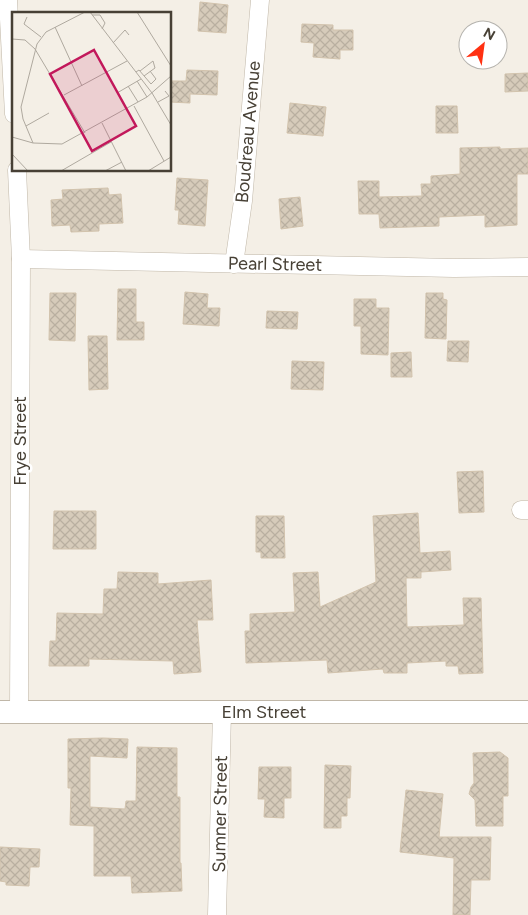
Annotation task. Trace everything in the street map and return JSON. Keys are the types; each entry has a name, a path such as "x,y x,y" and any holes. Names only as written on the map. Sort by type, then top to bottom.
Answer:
{"street":[{"path":"8,0 12,76"},
{"name":"Boudreau Avenue","path":"234,264 242,201 260,0"},
{"name":"Frye Street","path":"9,712 21,259 17,171"},
{"name":"Pearl Street","path":"21,259 454,268 528,267"},
{"name":"Elm Street","path":"9,712 528,712"},
{"name":"Sumner Street","path":"217,915 222,712"}],"building":[{"path":"200,2 228,5 226,33 198,31"},
{"path":"302,24 333,25 333,30 353,30 353,50 340,50 340,59 313,57 314,43 301,42"},
{"path":"187,70 218,71 217,95 190,94 190,103 171,102 171,81 186,81"},
{"path":"528,73 528,91 505,92 505,74"},
{"path":"290,103 326,107 323,136 287,133"},
{"path":"436,106 457,106 458,133 436,133"},
{"path":"500,147 500,149 528,148 528,174 517,174 517,225 485,227 485,215 439,217 439,226 380,228 379,214 359,214 358,181 379,181 379,197 422,196 421,184 431,184 431,176 460,174 460,148"},
{"path":"177,178 208,180 205,226 178,224 179,210 175,210"},
{"path":"108,188 109,195 121,194 123,223 99,224 99,231 71,232 70,225 52,226 51,200 63,199 62,190"},
{"path":"300,197 303,226 281,229 279,199"},
{"path":"118,289 136,289 136,322 144,322 144,340 117,340"},
{"path":"185,292 208,294 207,308 220,308 219,326 183,324"},
{"path":"50,293 76,293 75,341 49,340"},
{"path":"426,293 443,293 443,299 447,300 446,339 425,338"},
{"path":"354,299 376,299 376,308 389,308 388,355 361,354 361,326 354,326"},
{"path":"267,311 298,312 297,329 266,328"},
{"path":"88,336 107,336 108,389 89,390"},
{"path":"448,341 469,341 468,362 447,361"},
{"path":"411,352 412,377 391,377 391,353"},
{"path":"292,361 324,362 323,390 291,389"},
{"path":"483,471 484,512 459,513 457,472"},
{"path":"54,511 96,511 96,549 53,549"},
{"path":"418,513 420,553 450,551 451,570 421,572 421,578 406,578 407,627 464,625 463,598 481,598 483,673 459,674 458,666 446,666 446,661 407,663 407,673 384,673 383,669 328,673 327,660 246,663 245,631 250,631 250,614 295,612 293,573 318,572 320,607 376,582 373,516"},
{"path":"256,516 284,516 285,558 261,558 261,552 256,552"},
{"path":"118,572 158,573 158,584 211,580 213,620 197,620 201,672 174,674 173,661 89,659 89,666 49,666 50,641 56,641 57,613 103,614 104,589 117,589"},
{"path":"68,739 128,739 127,758 90,756 90,807 125,809 126,801 136,801 137,747 177,748 177,797 180,797 182,891 132,893 131,876 94,876 94,826 70,825 71,788 68,788"},
{"path":"500,752 508,758 508,796 503,796 503,826 476,826 475,800 469,794 474,783 473,753"},
{"path":"325,765 351,766 350,798 347,798 347,816 341,816 341,828 324,828"},
{"path":"259,767 291,767 291,798 284,798 284,818 264,817 265,799 258,799"},
{"path":"406,790 443,794 439,837 491,837 490,880 471,880 470,915 453,915 454,858 400,852"},
{"path":"0,847 40,849 39,867 30,867 29,886 6,885 6,882 0,881"}]}
